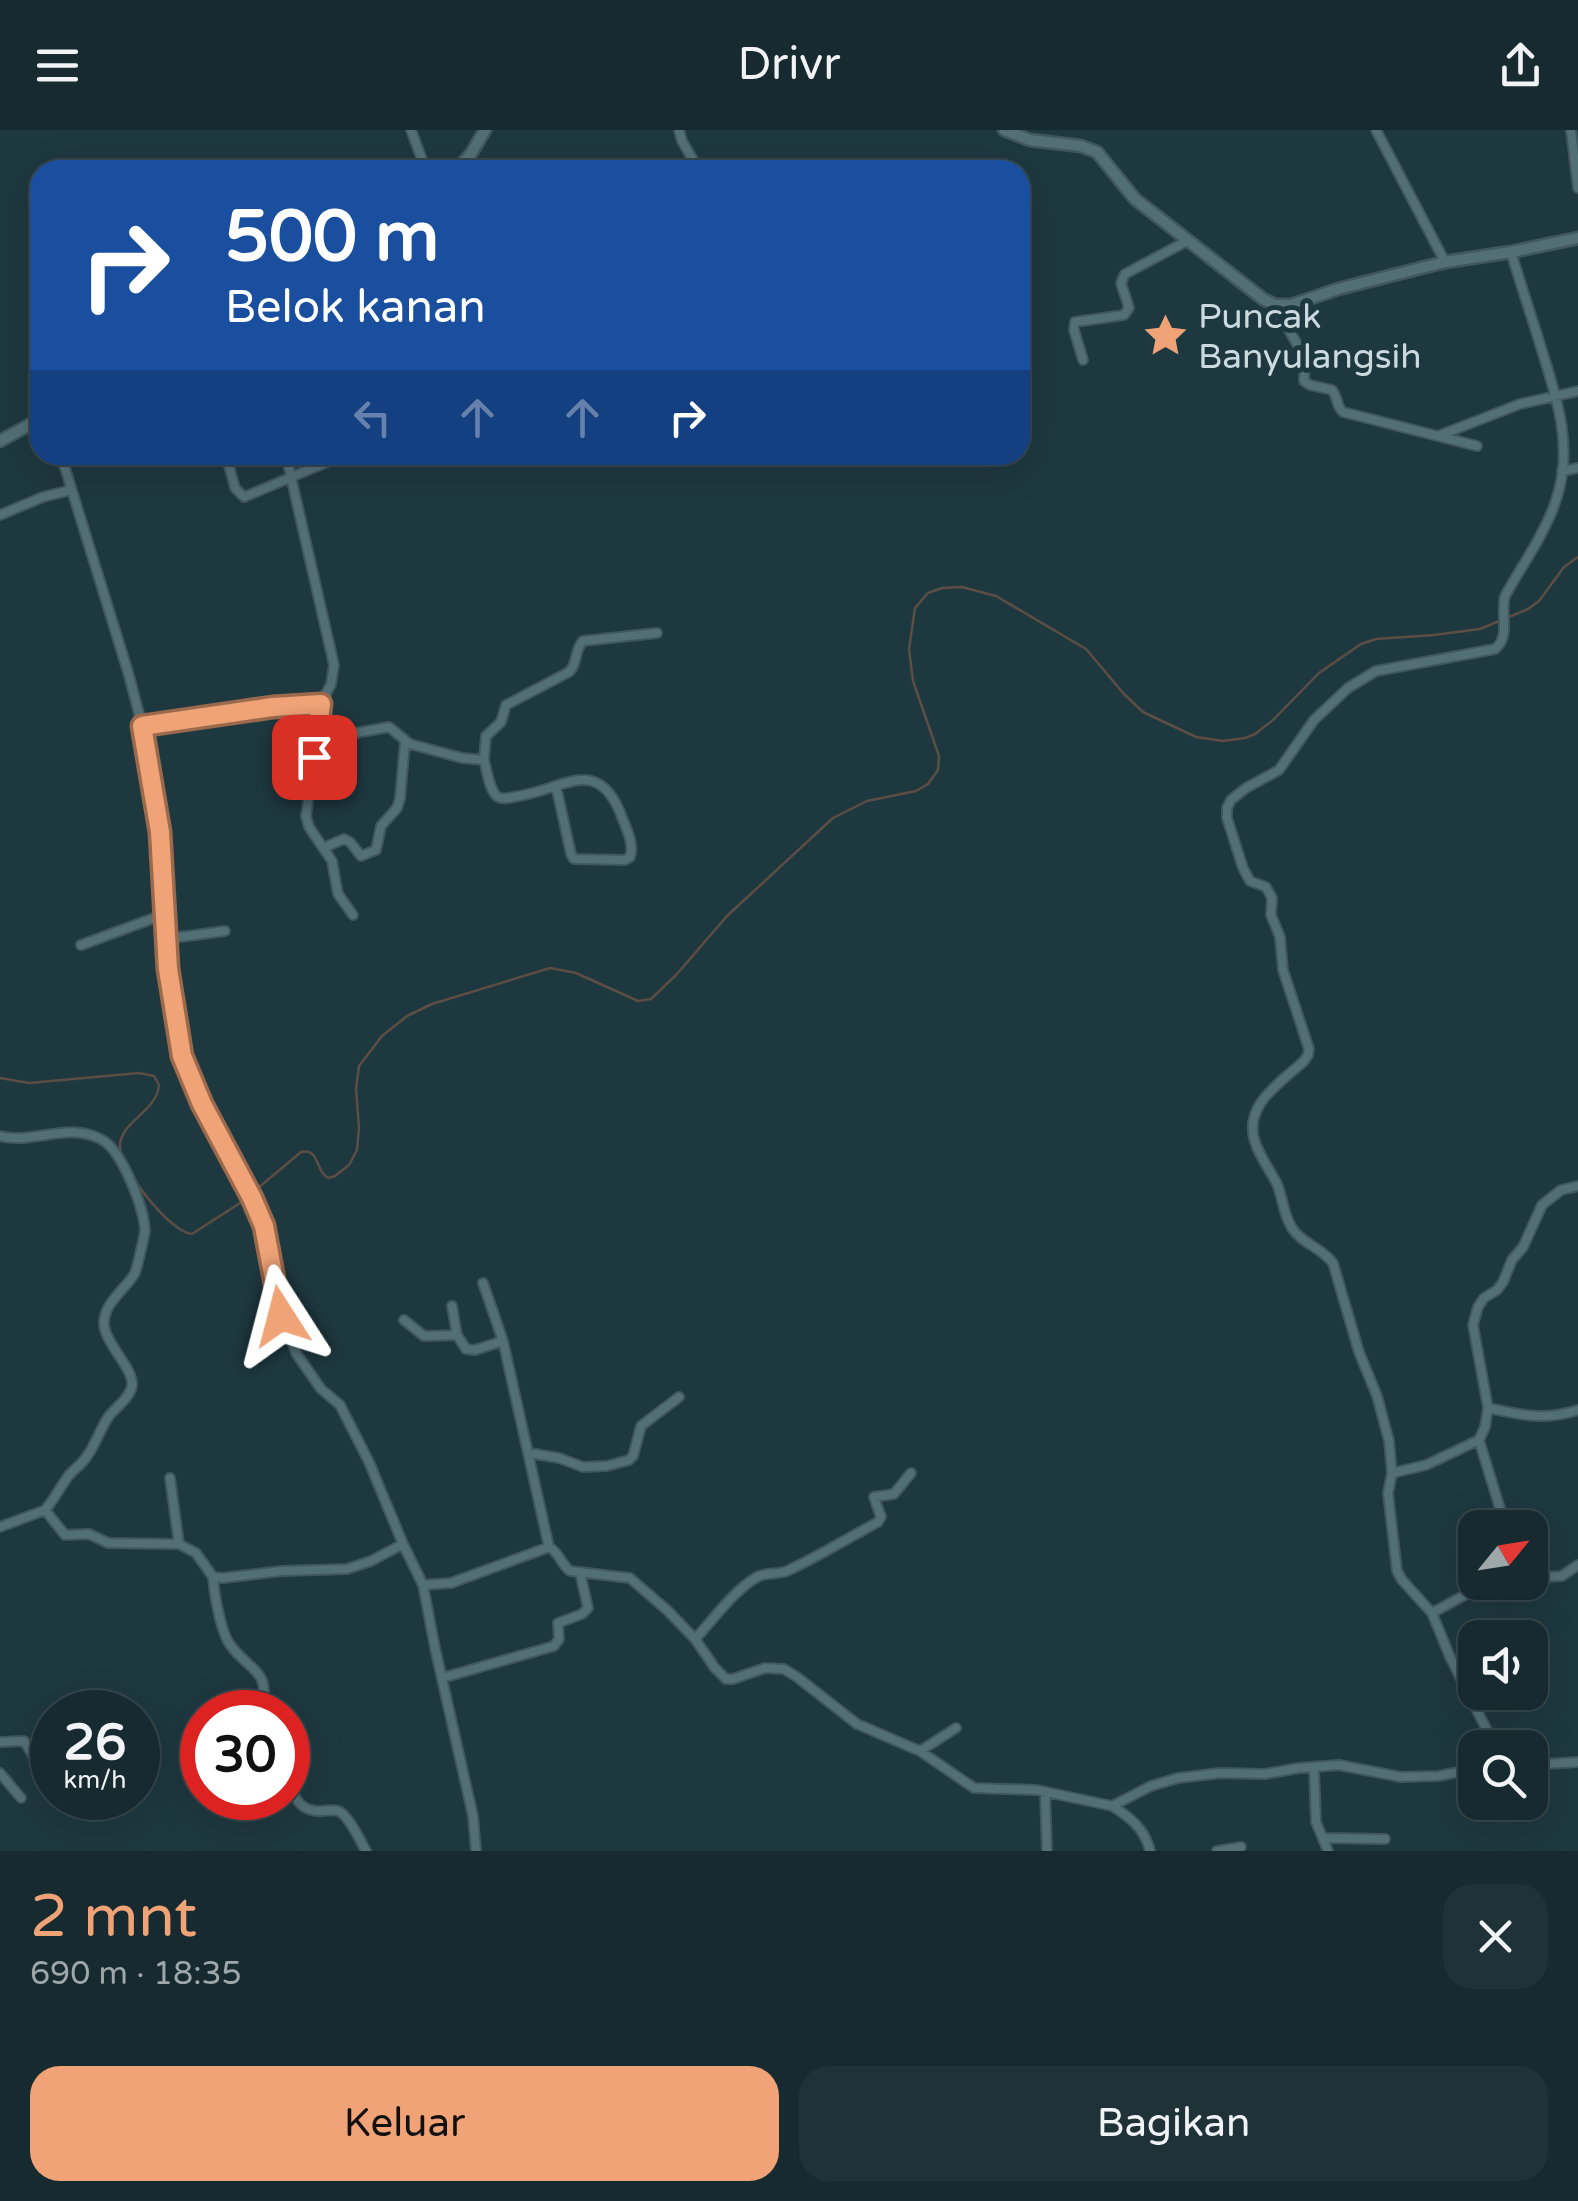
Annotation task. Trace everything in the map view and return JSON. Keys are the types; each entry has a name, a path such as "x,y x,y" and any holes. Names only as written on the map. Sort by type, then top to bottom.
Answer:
{"street":[{"path":"411,130 422,160"},
{"path":"465,160 484,130"},
{"path":"679,130 693,160"},
{"path":"1004,130 1030,140 1081,146 1097,152 1126,192 1275,305 1298,303 1445,262 1578,238"},
{"path":"1376,130 1445,262"},
{"path":"1572,130 1578,188"},
{"path":"1082,360 1074,322 1124,315 1129,308 1121,283 1125,274 1187,241"},
{"path":"1487,1730 1432,1613 1397,1570 1388,1493 1392,1473 1388,1441 1337,1271 1326,1253 1304,1242 1292,1229 1280,1191 1255,1143 1252,1128 1257,1106 1304,1061 1308,1049 1283,970 1280,937 1271,915 1272,898 1266,887 1250,881 1243,868 1227,808 1246,788 1279,770 1314,720 1360,678 1376,671 1495,649 1502,643 1503,603 1556,500 1562,471 1562,424 1556,394 1511,252"},
{"path":"1275,305 1302,353 1306,383 1332,390 1338,406 1348,414 1477,446"},
{"path":"1438,436 1520,404 1578,390"},
{"path":"0,442 30,424"},
{"path":"64,465 142,726 160,832 166,939 182,1056 202,1104 252,1198 269,1246 281,1316 296,1354 321,1388 340,1405 423,1585 474,1816 476,1851"},
{"path":"229,465 235,488 244,497 319,465"},
{"path":"289,465 334,665 314,743 306,816 332,862 338,894 353,915"},
{"path":"1562,471 1578,468"},
{"path":"0,515 71,490"},
{"path":"556,786 574,858 630,857 629,836 616,801 596,781 580,780 556,786 518,797 502,798 495,794 484,760 486,736 500,722 506,705 569,672 583,641 657,633"},
{"path":"142,726 273,707 321,707"},
{"path":"321,707 332,737 390,727 405,742 484,760"},
{"path":"323,848 344,839 359,855 376,850 381,826 400,799 405,742"},
{"path":"81,945 165,914"},
{"path":"166,939 225,931"},
{"path":"0,1136 12,1140 56,1132 102,1139 120,1157 145,1230 135,1274 117,1294 104,1325 131,1379 130,1392 45,1510 0,1527"},
{"path":"1392,1473 1426,1465 1479,1440 1488,1408 1473,1325 1478,1307 1503,1282 1542,1205 1561,1190 1578,1186"},
{"path":"483,1283 503,1341 550,1548"},
{"path":"452,1306 457,1335 468,1351 503,1341"},
{"path":"404,1320 420,1334 457,1335"},
{"path":"528,1453 583,1466 607,1466 629,1460 641,1426 680,1397"},
{"path":"1488,1408 1523,1416 1556,1417 1578,1410"},
{"path":"1479,1440 1500,1510"},
{"path":"696,1639 761,1574 779,1574 800,1565 878,1522 881,1517 874,1497 894,1494 911,1473"},
{"path":"170,1478 179,1544"},
{"path":"45,1510 65,1536 89,1534 108,1543 179,1544 196,1553 213,1577 230,1646 256,1670 266,1690"},
{"path":"213,1577 348,1569 402,1544"},
{"path":"423,1585 451,1584 550,1548 570,1571 630,1578 696,1639 726,1678 733,1680 765,1668 784,1669 856,1724 920,1751 974,1788 1037,1790 1112,1806 1139,1826 1150,1851"},
{"path":"1548,1577 1562,1576 1578,1565"},
{"path":"442,1678 554,1646 560,1639 558,1623 588,1608 580,1573"},
{"path":"1432,1613 1458,1599"},
{"path":"920,1751 956,1728"},
{"path":"0,1742 24,1741 30,1747"},
{"path":"1548,1764 1578,1762"},
{"path":"1112,1806 1151,1786 1220,1773 1265,1774 1339,1765 1401,1777 1458,1772"},
{"path":"1314,1768 1316,1822 1328,1851"},
{"path":"0,1773 21,1798"},
{"path":"1045,1793 1047,1851"},
{"path":"310,1812 338,1811 346,1817 366,1851"},
{"path":"1323,1838 1385,1839"},
{"path":"1217,1851 1241,1846"}],"waterway":[{"path":"0,1078 29,1083 139,1073 154,1076 159,1085 157,1094 122,1136 122,1154 136,1182 159,1210 192,1234 240,1203 301,1152 311,1153 328,1178 349,1165 357,1150 359,1066 382,1036 407,1016 432,1004 550,968 576,973 638,1001 651,999 727,916 833,818 867,801 916,791 928,784 938,770 939,756 913,681 909,649 915,608 928,593 962,587 996,596 1086,649 1143,712 1196,737 1223,741 1255,734 1319,673 1361,644 1376,639 1480,629 1528,609 1539,601 1564,567 1578,557"}],"place":[{"name":"Puncak Banyulangsih","path":"1165,336"}],"route":[{"path":"281,1316 264,1226 182,1056 168,969 160,832 142,726 321,704 314,757"}]}
